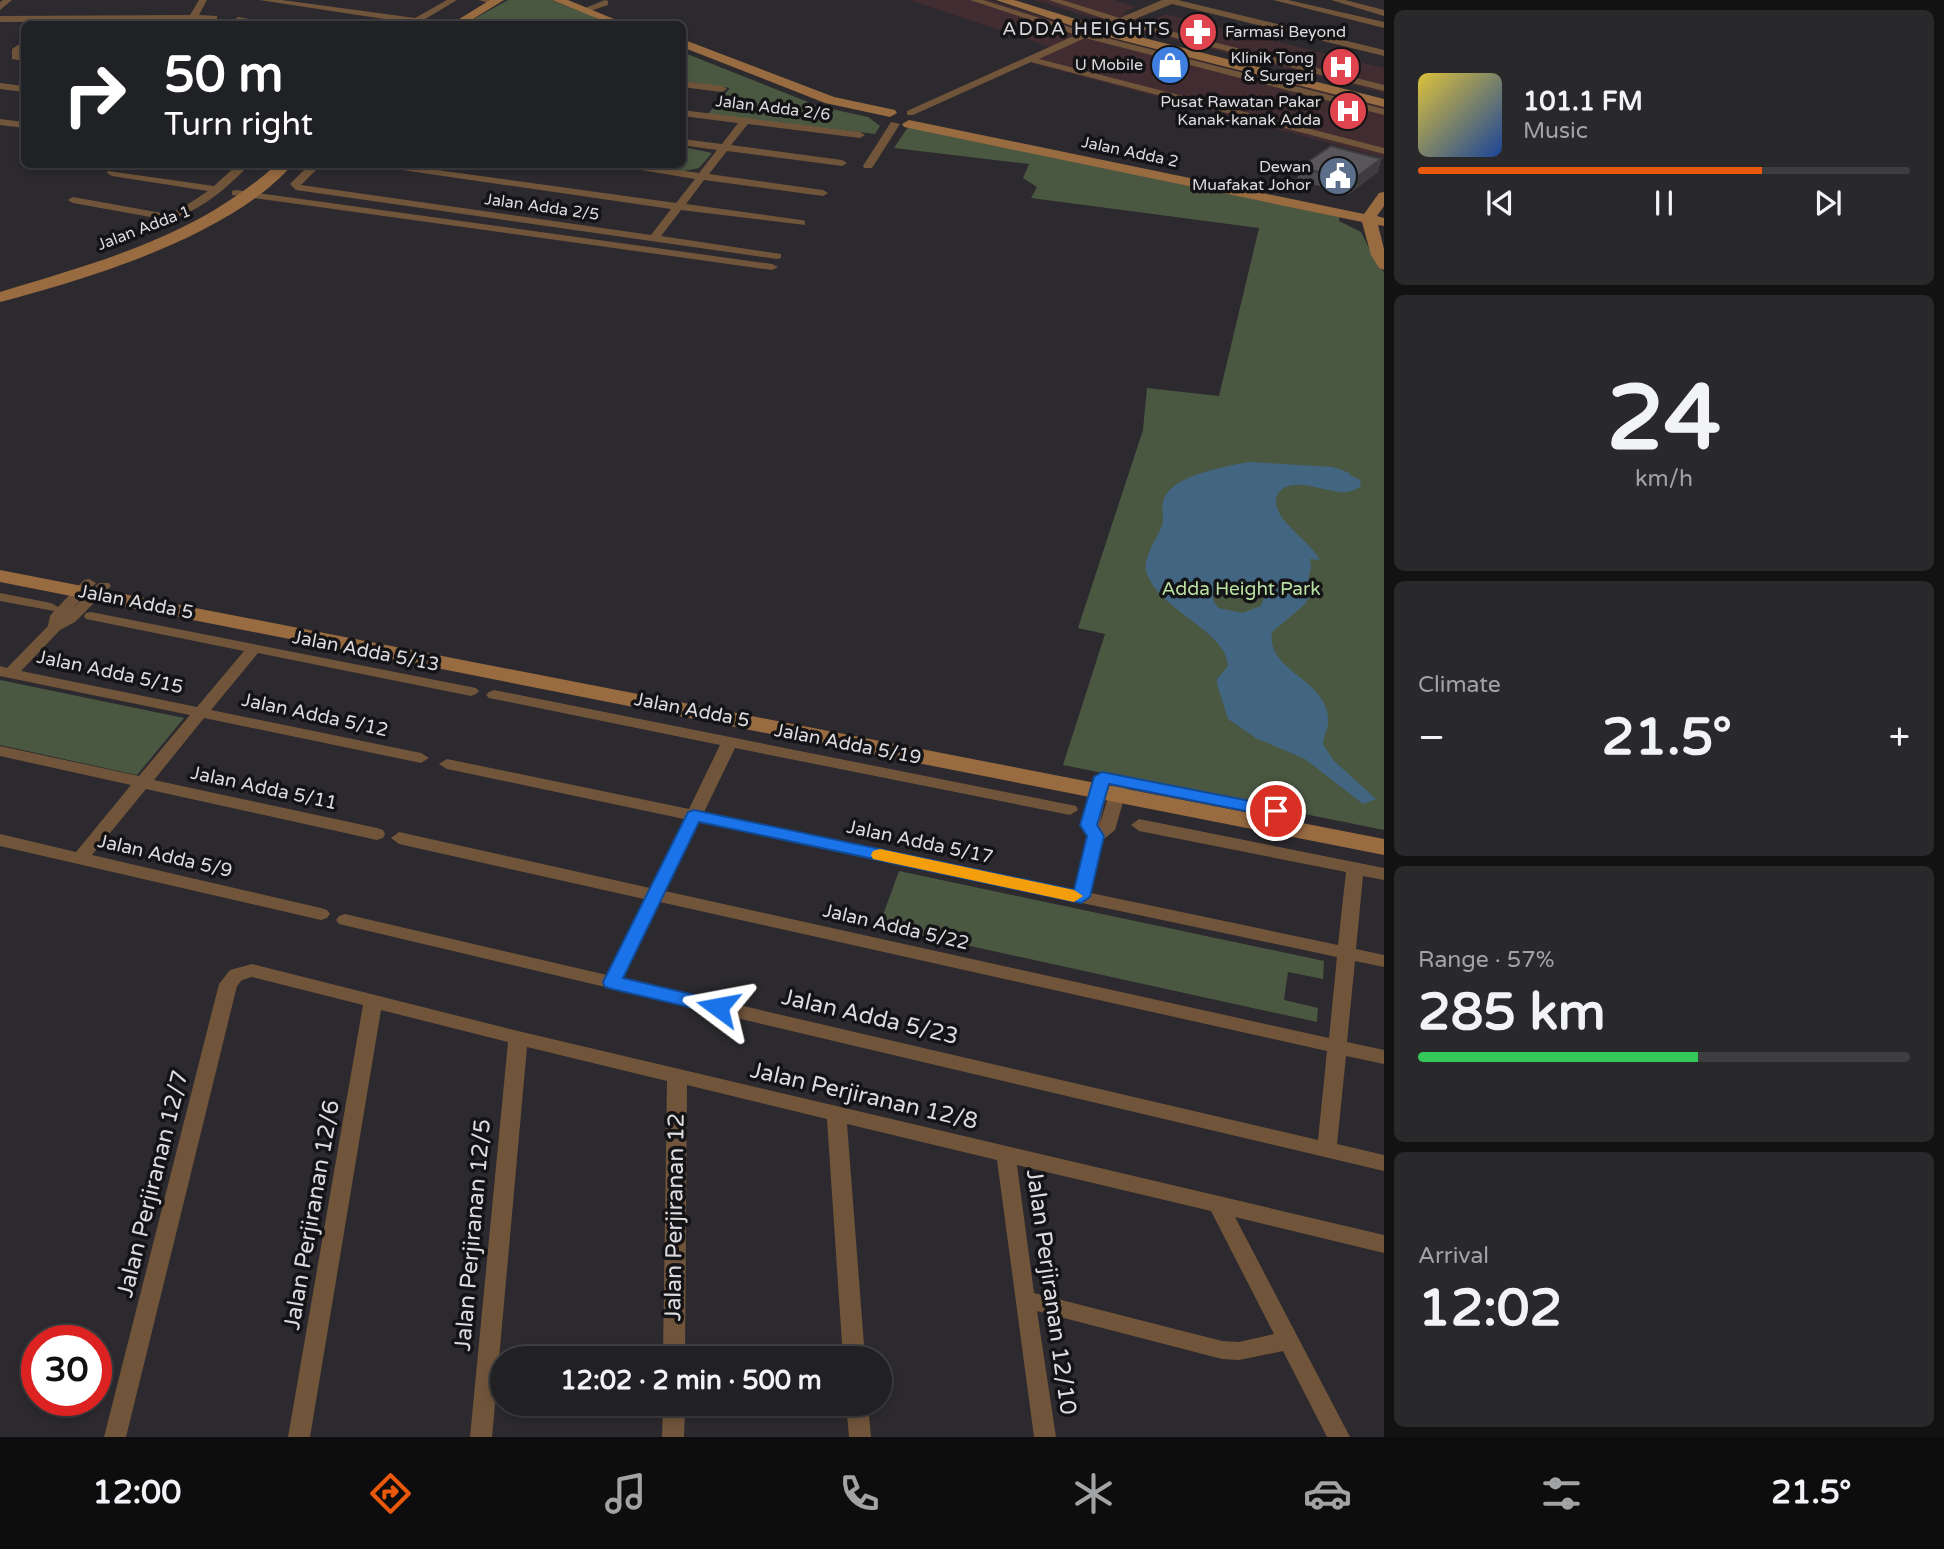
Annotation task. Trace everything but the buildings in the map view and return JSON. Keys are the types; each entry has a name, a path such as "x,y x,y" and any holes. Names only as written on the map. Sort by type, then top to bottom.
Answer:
{"street":[{"path":"0,6 8,0"},
{"path":"192,21 203,0"},
{"path":"263,0 400,21"},
{"path":"415,21 436,2 453,0"},
{"path":"450,21 489,0"},
{"path":"461,21 489,0"},
{"path":"558,0 591,4 629,21"},
{"path":"974,0 1384,103"},
{"path":"1002,0 1096,31 1384,112"},
{"path":"1021,0 1096,31 1384,97"},
{"path":"1053,0 1120,21 1384,88"},
{"path":"867,166 901,119 1029,59 1170,0 1384,53"},
{"path":"1276,0 1384,25"},
{"path":"1335,0 1384,13"},
{"path":"591,4 616,21"},
{"path":"197,21 214,18"},
{"path":"0,19 37,21"},
{"path":"239,20 246,21"},
{"name":"Jalan Adda 2","path":"686,45 822,103 1334,207 1378,212"},
{"path":"21,46 15,51 15,57 21,58"},
{"name":"Jalan Adda 2","path":"686,50 794,89"},
{"path":"1029,59 1384,151"},
{"path":"686,85 722,89"},
{"path":"2,88 21,89"},
{"name":"Jalan Adda 2/6","path":"686,114 860,135"},
{"name":"Jalan Adda 2","path":"901,119 1378,212"},
{"path":"653,239 745,121"},
{"path":"0,122 21,125"},
{"path":"686,143 842,163"},
{"path":"73,200 167,216 176,215 240,168"},
{"name":"Jalan Adda 1","path":"0,297 180,235 227,211 267,168"},
{"name":"Jalan Adda 1","path":"0,289 172,230 244,194 280,168"},
{"name":"Jalan Adda 2/5","path":"244,194 775,262 653,239 303,190 295,184 313,168"},
{"path":"395,168 801,223"},
{"path":"638,168 823,193"},
{"path":"112,173 215,189"},
{"path":"1378,212 1378,255 1384,265"},
{"name":"Jalan Adda 5","path":"0,565 92,589"},
{"name":"Jalan Adda 5","path":"0,576 92,589 1110,785 1384,833"},
{"path":"5,672 55,627 70,619 92,589"},
{"path":"0,597 51,607"},
{"name":"Jalan Adda 5/13","path":"91,616 471,691"},
{"path":"80,858 254,648"},
{"name":"Jalan Adda 5/15","path":"5,672 201,713"},
{"name":"Jalan Adda 5/19","path":"494,695 1070,810"},
{"name":"Jalan Adda 5/12","path":"201,713 421,758"},
{"path":"612,982 730,742"},
{"name":"Jalan Adda 5/11","path":"0,751 377,834"},
{"name":"Jalan Adda 5/17","path":"447,764 1384,961"},
{"path":"1081,897 1096,836 1107,830 1110,785"},
{"name":"Jalan Adda 5","path":"1110,785 1384,848"},
{"path":"1139,825 1384,874"},
{"name":"Jalan Adda 5/22","path":"399,838 1384,1057"},
{"name":"Jalan Adda 5/9","path":"0,840 320,914"},
{"path":"1327,1149 1355,868"},
{"name":"Jalan Adda 5/23","path":"345,920 1384,1163"},
{"name":"Jalan Perjiranan 12/8","path":"228,984 236,975 252,970 518,1038 1384,1244"},
{"name":"Jalan Perjiranan 12/7","path":"115,1437 228,984"},
{"name":"Jalan Perjiranan 12/6","path":"299,1437 373,1000"},
{"name":"Jalan Perjiranan 12/5","path":"481,1437 518,1038"},
{"name":"Jalan Perjiranan 12","path":"674,1346 677,1076"},
{"path":"837,1115 853,1346"},
{"name":"Jalan Perjiranan 12/10","path":"1006,1155 1045,1437"},
{"path":"1217,1203 1286,1341 1339,1437"},
{"path":"1024,1299 1222,1350 1239,1352 1286,1341"},
{"path":"673,1437 674,1416"},
{"path":"858,1416 860,1437"}],"shaded area":[{"path":"909,0 990,0 1109,38 1384,107 1384,158 1031,63 1059,50"},
{"path":"1034,0 1114,0 1136,7 1123,13 1151,21 1166,14 1384,68 1384,93 1123,27"}],"green space":[{"path":"508,0 551,0 605,21 470,21"},
{"path":"686,54 818,106 868,117 880,126 875,134 708,114 730,88 686,81"},
{"name":"Adda Height Park","path":"908,127 1339,217 1339,221 1361,232 1384,272 1384,830 1063,765 1105,634 1078,628 1143,430 1147,388 1219,396 1259,228 1031,198 1037,187 1023,178 1029,164 894,148"},
{"path":"686,148 712,153 699,168 684,171 660,168 686,168"},
{"path":"0,680 184,718 137,775 0,745"},
{"path":"899,871 1324,961 1323,979 1288,972 1284,1000 1318,1008 1317,1022 879,926"}],"water":[{"path":"1249,462 1333,467 1360,480 1361,486 1348,492 1298,485 1283,488 1278,494 1276,504 1281,516 1320,560 1310,559 1306,591 1312,593 1304,605 1272,632 1273,646 1278,657 1320,696 1326,708 1328,725 1323,744 1333,760 1376,799 1363,804 1305,759 1256,738 1228,719 1217,684 1217,679 1228,666 1225,653 1205,630 1163,597 1146,571 1148,554 1162,526 1164,499 1172,488 1191,477","holes":["1229,582 1244,584 1265,595 1261,606 1243,613 1218,608 1213,600 1213,592 1218,585"]}],"slow traffic":[{"path":"880,855 1074,896"}],"place":[{"name":"Farmasi Beyond","path":"1198,32"},
{"name":"U Mobile","path":"1170,65"},
{"name":"Klinik Tong & Surgeri","path":"1341,67"},
{"name":"Pusat Rawatan Pakar Kanak-kanak Adda","path":"1348,111"},
{"name":"Dewan Muafakat Johor","path":"1338,176"}],"district":[{"name":"ADDA HEIGHTS","path":"1087,29"}],"route":[{"path":"718,1007 612,982 694,816 1081,897 1096,836 1089,825 1102,777 1276,811"}]}
